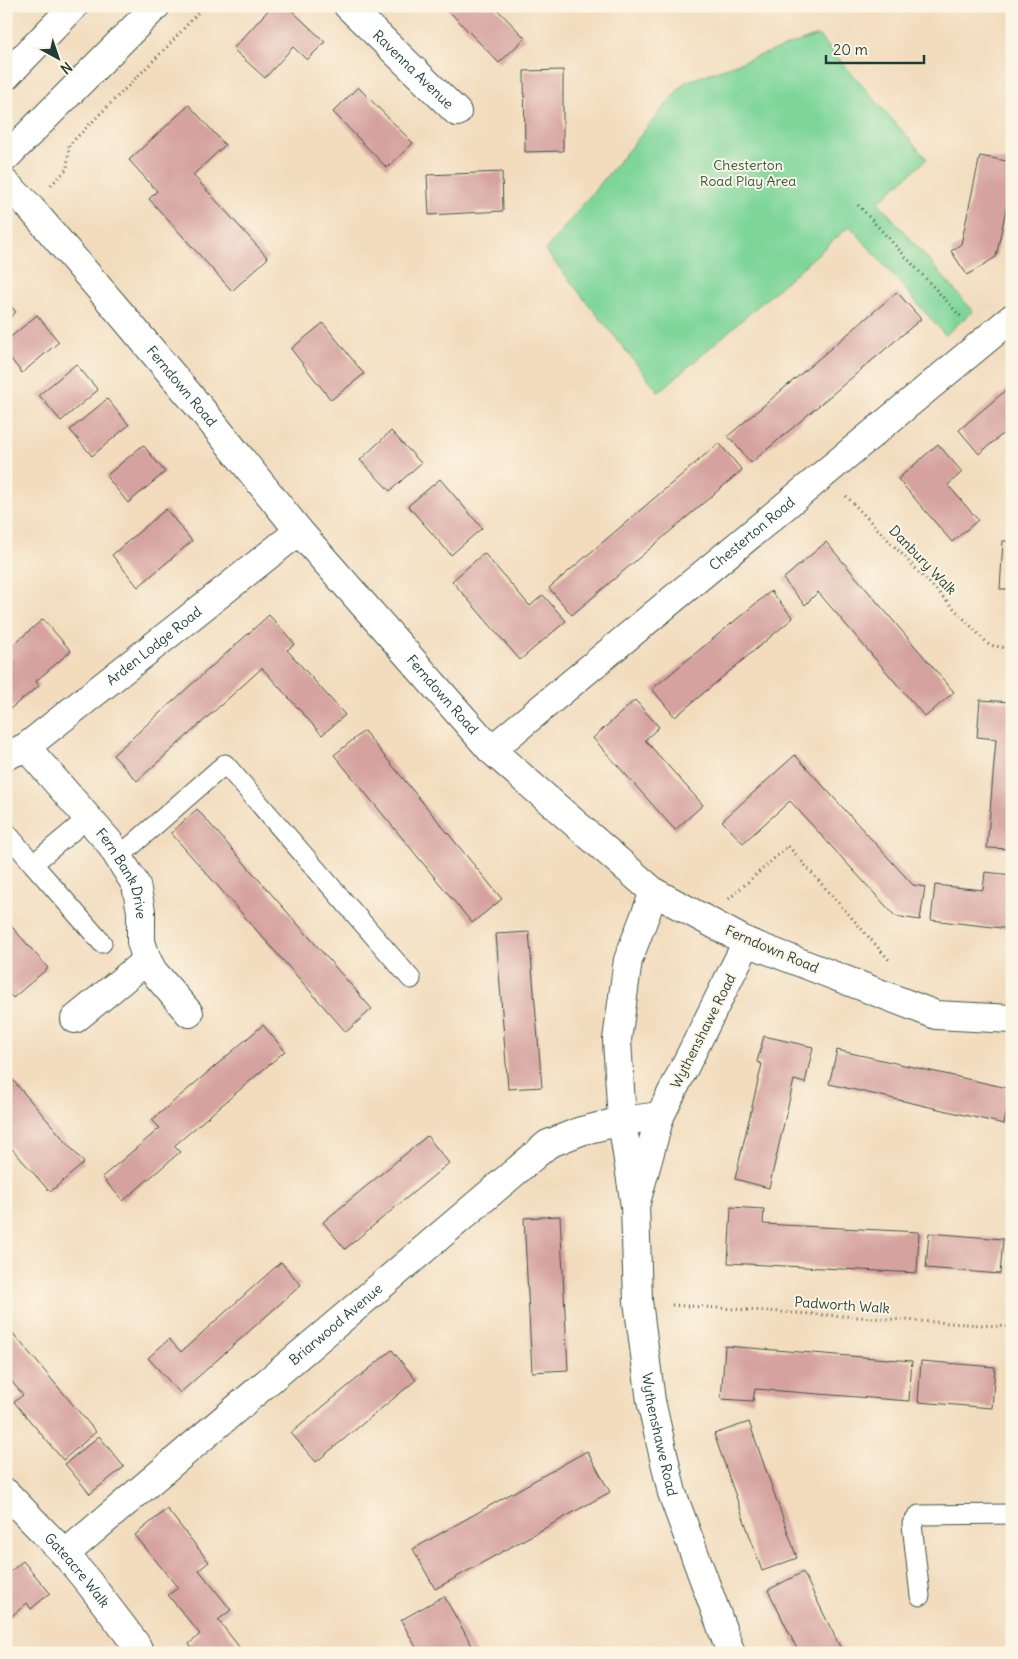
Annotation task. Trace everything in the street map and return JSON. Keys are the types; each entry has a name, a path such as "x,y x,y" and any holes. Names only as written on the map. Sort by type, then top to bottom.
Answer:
{"main road":[{"path":"6,76 74,6"},
{"path":"6,157 156,6"},
{"name":"Ravenna Avenue","path":"364,12 457,112"},
{"name":"Ferndown Road","path":"6,184 28,206 128,322 299,531 491,750 654,892 747,942 936,1015 1012,1019"},
{"name":"Chesterton Road","path":"491,750 1012,318"},
{"name":"Arden Lodge Road","path":"16,752 299,531"},
{"name":"Fern Bank Drive","path":"16,752 88,818 109,842 136,885 141,911 141,942 147,960 153,971 189,1014"},
{"name":"Wythenshawe Road","path":"654,892 628,960 617,1040 622,1121 634,1206 638,1301 651,1401 672,1493 731,1653"},
{"name":"Wythenshawe Road","path":"634,1206 660,1116 747,942"},
{"path":"75,1019 147,960"},
{"name":"Briarwood Avenue","path":"65,1554 548,1144 581,1132 622,1121 660,1116"},
{"name":"Gateacre Walk","path":"6,1493 65,1554 118,1620 140,1653"}],"lane":[{"path":"119,859 130,847 225,764 411,979"},
{"path":"33,864 88,818"},
{"path":"6,832 102,943"},
{"path":"920,1596 912,1524 919,1515 1012,1514"}],"path":[{"path":"48,188 67,169 69,145 167,47 204,6"},
{"path":"858,205 984,341"},
{"name":"Danbury Walk","path":"825,473 989,645 1012,649"},
{"path":"729,899 788,846 890,961"},
{"name":"Padworth Walk","path":"672,1305 1012,1327"}],"green space":[{"name":"Chesterton Road Play Area","path":"818,35 927,159 878,202 973,311 945,335 850,226 659,392 545,250 685,82"}],"building":[{"path":"272,6 287,6 325,42 307,60 293,47 265,78 233,49"},
{"path":"444,6 494,6 525,38 499,63"},
{"path":"563,70 563,151 525,152 524,71"},
{"path":"358,87 413,143 387,168 333,112"},
{"path":"189,105 225,145 193,175 268,258 232,291 149,199 157,191 129,160"},
{"path":"980,156 1012,162 1012,201 1008,200 996,257 967,275 951,251 961,244"},
{"path":"502,172 503,211 429,215 427,175"},
{"path":"897,292 921,319 751,463 728,436"},
{"path":"6,300 16,312 6,321"},
{"path":"37,315 59,342 22,373 6,353 6,341"},
{"path":"323,323 364,374 331,400 291,349"},
{"path":"76,364 98,390 61,421 39,395"},
{"path":"1012,385 1012,426 979,454 959,430"},
{"path":"107,399 129,425 92,456 70,430"},
{"path":"391,431 421,463 390,491 360,460"},
{"path":"719,443 742,470 572,615 549,588"},
{"path":"938,444 962,472 948,485 978,520 952,542 898,479"},
{"path":"143,445 165,472 128,503 106,476"},
{"path":"440,479 482,528 451,555 408,506"},
{"path":"166,509 192,541 138,587 112,555"},
{"path":"1003,541 1012,541 1012,589 1000,589"},
{"path":"826,542 954,692 925,717 818,592 805,605 783,579"},
{"path":"484,553 530,606 543,595 566,621 520,660 452,581"},
{"path":"771,591 793,618 675,717 652,689"},
{"path":"269,615 295,644 287,650 345,715 322,735 262,668 137,781 113,755"},
{"path":"43,619 71,651 36,681 39,686 6,712 6,660 13,655 8,649"},
{"path":"635,700 659,727 645,740 703,805 675,830 593,738"},
{"path":"980,700 1012,702 1012,849 987,848 996,739 977,737"},
{"path":"364,731 502,899 472,923 334,755"},
{"path":"795,755 913,885 925,887 920,920 895,916 790,801 743,843 722,821"},
{"path":"197,809 372,1009 346,1032 171,833"},
{"path":"985,872 1012,875 1011,929 931,920 935,885 983,890"},
{"path":"6,920 48,968 13,998 6,990"},
{"path":"529,932 542,1087 508,1089 496,934"},
{"path":"263,1025 285,1051 174,1146 180,1152 123,1201 102,1177 160,1128 152,1120"},
{"path":"764,1036 813,1047 805,1083 794,1080 769,1188 735,1179 762,1064 757,1062"},
{"path":"837,1050 1012,1089 1004,1124 829,1084"},
{"path":"6,1072 84,1163 50,1192 6,1142"},
{"path":"427,1136 449,1163 345,1249 323,1222"},
{"path":"731,1207 764,1209 763,1224 919,1232 917,1273 728,1263"},
{"path":"560,1216 568,1370 532,1372 524,1218"},
{"path":"929,1233 1003,1239 1000,1274 926,1268"},
{"path":"281,1262 301,1285 180,1393 148,1358 169,1339 181,1352"},
{"path":"6,1325 96,1432 63,1460 14,1402 23,1395 6,1375"},
{"path":"725,1346 912,1361 909,1401 755,1389 753,1401 721,1399"},
{"path":"392,1350 416,1380 316,1462 291,1433"},
{"path":"921,1361 995,1367 992,1408 918,1402"},
{"path":"749,1422 797,1558 762,1571 714,1434"},
{"path":"99,1436 124,1467 90,1494 65,1464"},
{"path":"587,1451 610,1492 435,1589 413,1549"},
{"path":"167,1509 209,1562 199,1570 231,1610 218,1620 244,1653 196,1653 189,1644 200,1634 168,1595 178,1588 135,1535"},
{"path":"23,1561 50,1593 31,1609 27,1603 6,1621 6,1575"},
{"path":"803,1572 843,1653 799,1653 768,1590"},
{"path":"444,1596 476,1653 419,1653 401,1620"}]}
